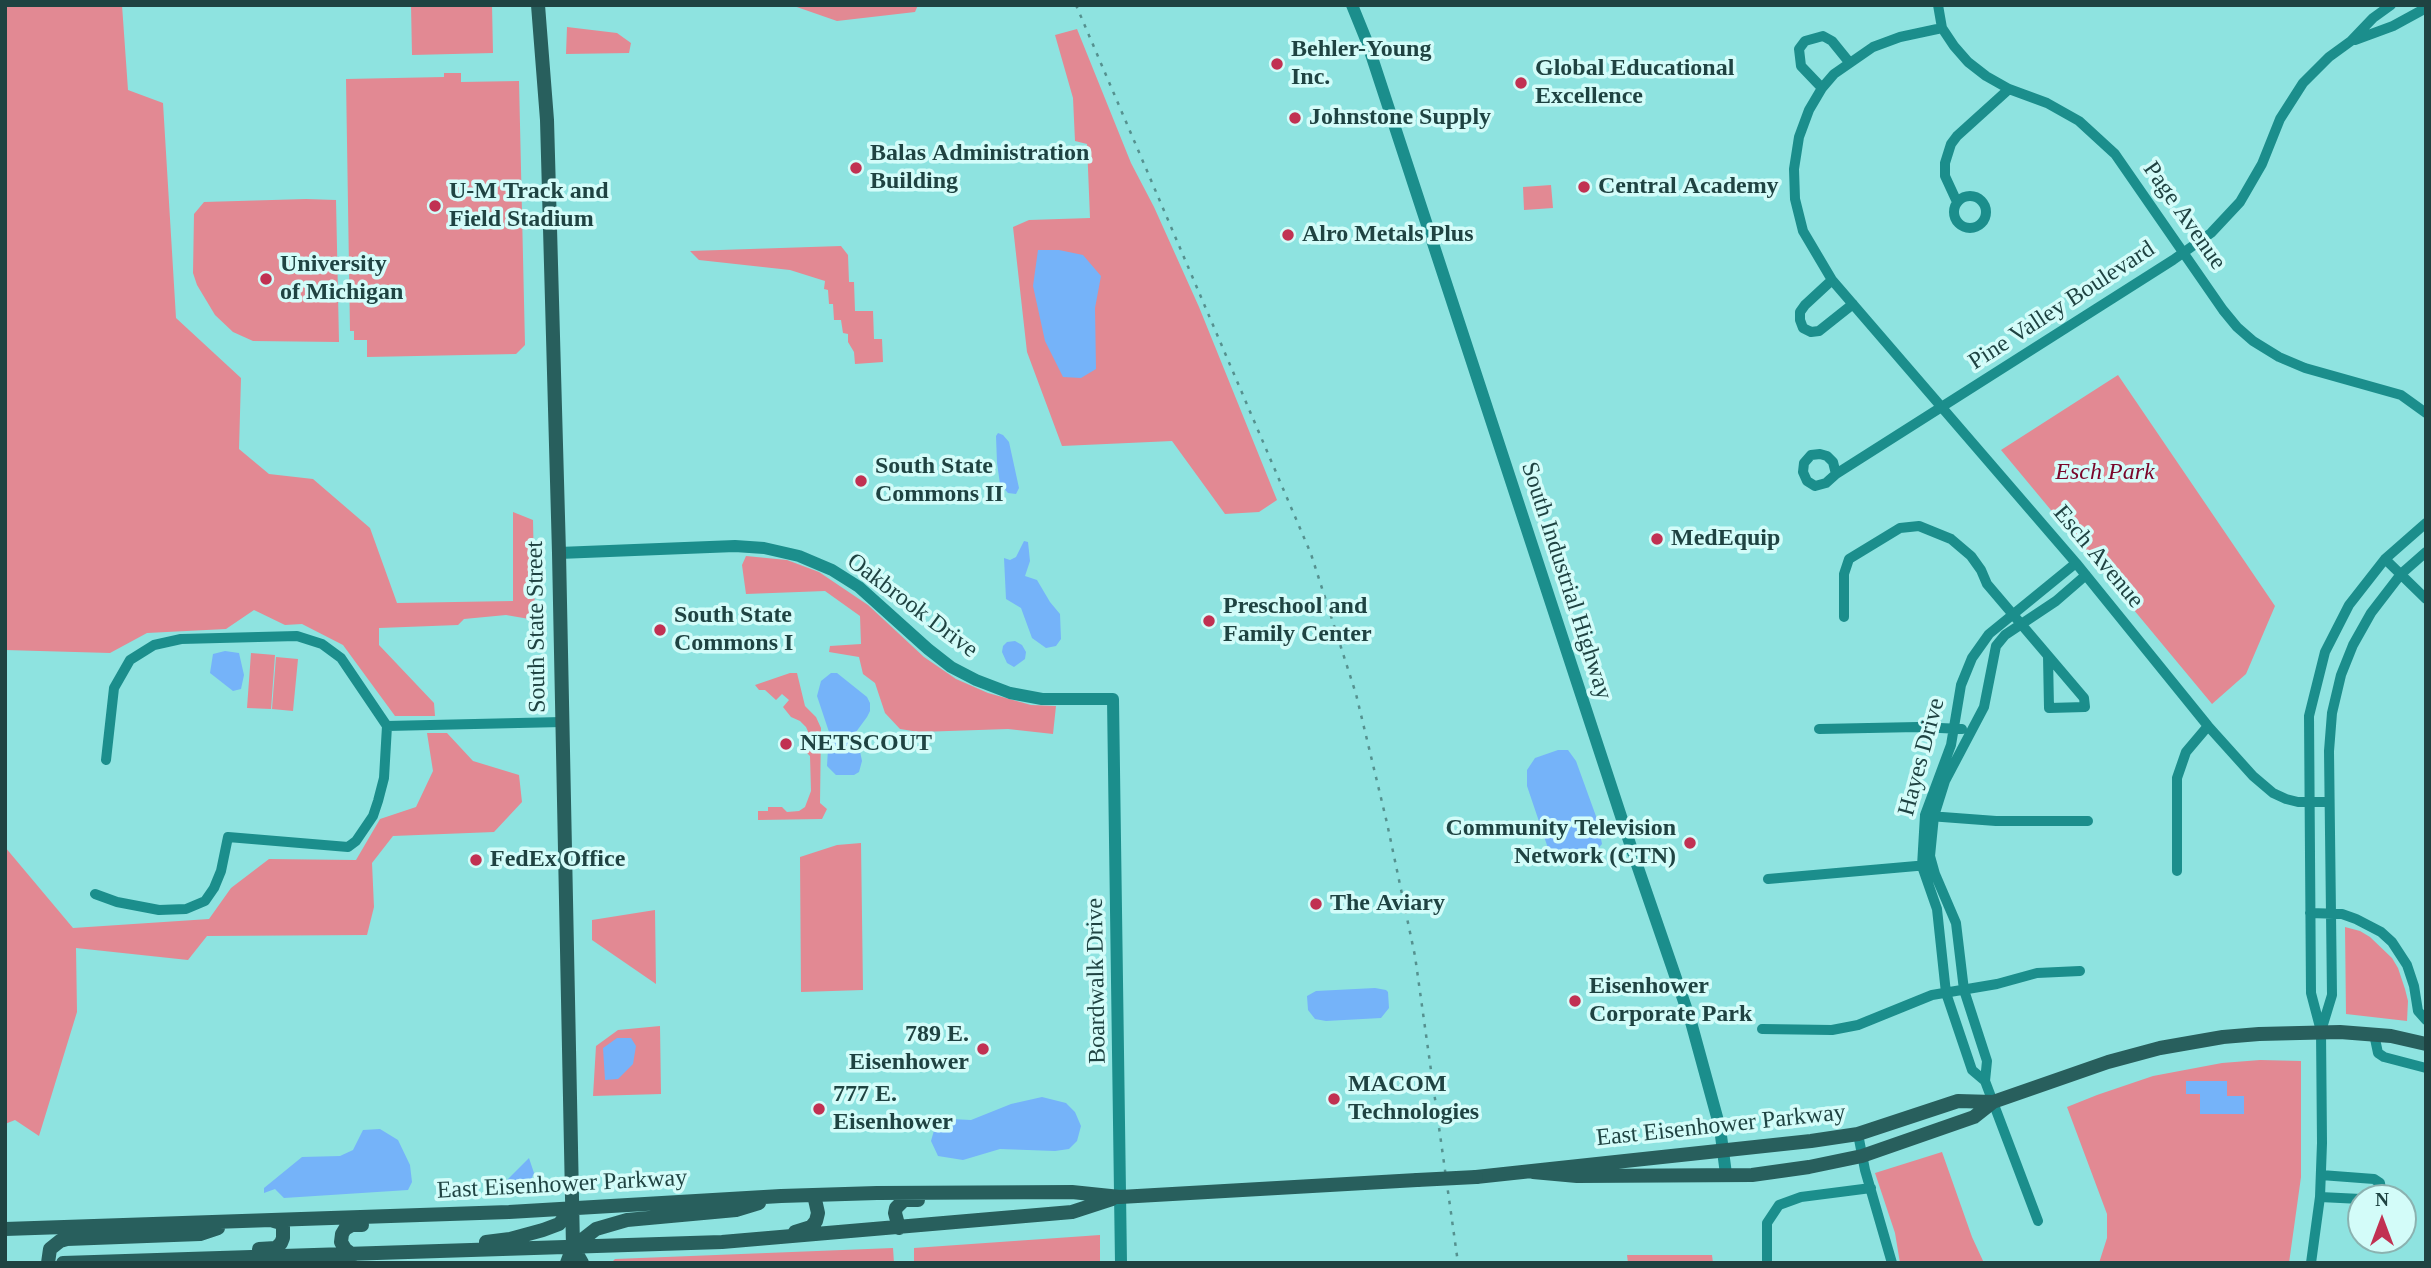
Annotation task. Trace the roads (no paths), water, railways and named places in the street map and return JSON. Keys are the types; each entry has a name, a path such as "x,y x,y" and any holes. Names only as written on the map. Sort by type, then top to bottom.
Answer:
{"main road":[{"name":"South State Street","path":"538,5 547,134 559,552 573,1247 567,1263"},
{"name":"East Eisenhower Parkway","path":"1533,1172 1577,1176 1752,1175 1809,1167 1862,1156 1974,1117 1993,1102 2080,1070 2160,1048 2235,1036 2321,1031 2374,1034 2426,1044"},
{"name":"East Eisenhower Parkway","path":"5,1229 509,1212 814,1195 1072,1192 1120,1197 1476,1177 1858,1134 1958,1101 1993,1102"},
{"path":"899,1228 895,1213 904,1200 959,1199 977,1192"},
{"path":"620,1247 664,1239 797,1231 811,1227 816,1221 818,1213 814,1195"},
{"path":"573,1247 596,1229 627,1220 736,1210 781,1196"},
{"name":"East Eisenhower Parkway","path":"63,1263 311,1259 377,1253 722,1242 1073,1212 1120,1197"},
{"path":"377,1253 412,1244 491,1241 521,1236 559,1223 572,1209"},
{"path":"353,1255 345,1250 341,1242 345,1229 352,1226 482,1221 509,1212"},
{"path":"140,1260 166,1253 275,1248 281,1243 284,1233 281,1223 274,1221"},
{"path":"48,1263 50,1249 67,1239 200,1234 236,1222"},
{"name":"South State Street","path":"573,1247 582,1263"}],"street":[{"name":"South Industrial Highway","path":"1352,5 1383,91 1635,859 1692,1022 1704,1063 1726,1174"},
{"name":"Page Avenue","path":"1938,5 1942,28 1968,62 2009,89 2047,103 2079,121 2115,154 2232,320 2253,341 2279,357 2305,368 2401,395 2426,413"},
{"name":"Pine Valley Boulevard","path":"1836,474 2184,253 2211,233 2240,202 2262,164 2280,119 2303,83 2373,18 2391,5"},
{"path":"2406,5 2411,11 2421,11"},
{"name":"Pine Valley Boulevard","path":"2351,41 2393,26 2421,11"},
{"name":"Esch Avenue","path":"1942,28 1900,37 1873,47 1834,74 1822,88 1809,110 1799,137 1794,169 1795,199 1803,231 1832,280 2076,563 2208,726 2253,776 2273,793 2286,799 2329,802"},
{"path":"1822,88 1801,66 1799,49 1805,41 1823,36 1832,41 1849,62"},
{"path":"1957,202 1945,176 1945,163 1951,144 2009,89"},
{"path":"1832,280 1800,312 1804,328 1811,332 1819,331 1853,304"},
{"path":"2311,1263 2321,1175 2321,1031 2311,993 2309,716 2325,652 2353,599 2385,559 2426,523"},
{"path":"1844,617 1843,574 1849,559 1900,528 1919,526 1951,539 1970,556 1981,570 1987,584 2084,698 2085,707 2049,708 2048,656"},
{"name":"Oakbrook Drive","path":"559,552 735,546 764,548 799,556 832,570 859,587 928,649 951,667 976,680 1010,693 1042,699 1113,699"},
{"path":"2321,1031 2332,995 2329,751 2332,713 2341,675 2353,645 2371,613 2401,574 2426,552"},
{"path":"2385,559 2426,599"},
{"name":"Hayes Drive","path":"1985,1081 1972,1070 1946,993 1937,909 1927,865 1930,816 1951,745 1966,670 1989,634 2076,563"},
{"name":"Hayes Drive","path":"1930,816 1984,707 1996,646 2005,635 2056,601 2086,575"},
{"path":"95,894 117,902 159,910 187,909 205,901 214,888 228,837 348,847 356,841 373,816 378,801 384,778 387,726 341,658 322,644 297,636 181,639 154,645 130,660 114,688 106,760"},
{"name":"Boardwalk Drive","path":"1113,699 1121,1263"},
{"path":"387,726 562,722"},
{"path":"2177,871 2177,778 2186,752 2208,726"},
{"path":"1819,729 1972,730"},
{"path":"1930,816 1996,821 2088,821"},
{"path":"1768,879 1927,865"},
{"name":"Hayes Drive","path":"1927,865 1956,923 1964,990 1987,1061 1985,1081 2038,1221"},
{"path":"2310,913 2342,914 2367,923 2392,942 2412,976 2418,1011 2425,1020"},
{"path":"1762,1029 1832,1030 1858,1025 1932,995 1997,984 2037,972 2080,971"},
{"path":"2374,1034 2378,1053 2426,1069"},
{"path":"1858,1134 1892,1263"},
{"path":"2321,1175 2374,1179 2380,1184"},
{"path":"1767,1263 1767,1223 1779,1205 1801,1197 1871,1188"},
{"path":"2320,1197 2347,1198"}],"water":[{"path":"1038,250 1059,250 1083,255 1101,276 1095,308 1096,369 1081,378 1063,377 1045,341 1033,286"},
{"path":"998,433 1009,442 1019,488 1016,494 1008,493 1000,484 997,463"},
{"path":"1024,541 1028,542 1030,561 1025,576 1037,580 1060,614 1061,639 1056,646 1046,648 1032,638 1021,608 1006,599 1004,558 1010,560 1016,557"},
{"path":"1015,641 1022,645 1026,652 1025,659 1014,667 1007,663 1002,652 1007,642"},
{"path":"225,651 239,653 244,675 241,689 233,691 210,673 213,654"},
{"path":"831,673 837,673 867,697 870,703 870,711 856,732 862,761 859,772 854,775 836,775 827,766 829,732 817,696 821,681"},
{"path":"1558,750 1568,750 1576,761 1597,819 1602,844 1595,852 1555,863 1527,786 1527,770 1535,758"},
{"path":"1375,988 1388,992 1389,1008 1381,1018 1326,1021 1315,1019 1308,1010 1307,996 1316,991"},
{"path":"617,1038 631,1038 636,1046 633,1064 618,1079 605,1080 603,1048"},
{"path":"2186,1081 2227,1081 2227,1096 2244,1096 2244,1114 2200,1114 2200,1094 2186,1094"},
{"path":"1042,1097 1066,1103 1075,1112 1081,1126 1077,1141 1069,1149 1000,1149 963,1160 938,1156 931,1141 935,1127 951,1119 971,1120 1011,1104"},
{"path":"380,1129 398,1140 410,1165 412,1182 408,1190 284,1198 275,1189 264,1193 264,1188 302,1157 340,1156 353,1150 363,1130"},
{"path":"529,1158 534,1173 530,1182 520,1186 505,1182"}],"railway":[{"path":"1076,5 1311,554 1356,694 1415,956 1458,1263"}],"place":[{"name":"Behler-Young Inc.","path":"1277,64"},
{"name":"Global Educational Excellence","path":"1521,83"},
{"name":"Johnstone Supply","path":"1295,118"},
{"name":"Balas Administration Building","path":"856,168"},
{"name":"Central Academy","path":"1584,187"},
{"name":"U-M Track and Field Stadium","path":"435,206"},
{"name":"Alro Metals Plus","path":"1288,235"},
{"name":"University of Michigan","path":"266,279"},
{"name":"South State Commons II","path":"861,481"},
{"name":"MedEquip","path":"1657,539"},
{"name":"Preschool and Family Center","path":"1209,621"},
{"name":"South State Commons I","path":"660,630"},
{"name":"NETSCOUT","path":"786,744"},
{"name":"Community Television Network (CTN)","path":"1690,843"},
{"name":"FedEx Office","path":"476,860"},
{"name":"The Aviary","path":"1316,904"},
{"name":"Eisenhower Corporate Park","path":"1575,1001"},
{"name":"789 E. Eisenhower","path":"983,1049"},
{"name":"MACOM Technologies","path":"1334,1099"},
{"name":"777 E. Eisenhower","path":"819,1109"}],"park label":[{"name":"Esch Park","path":"2105,473"}]}
